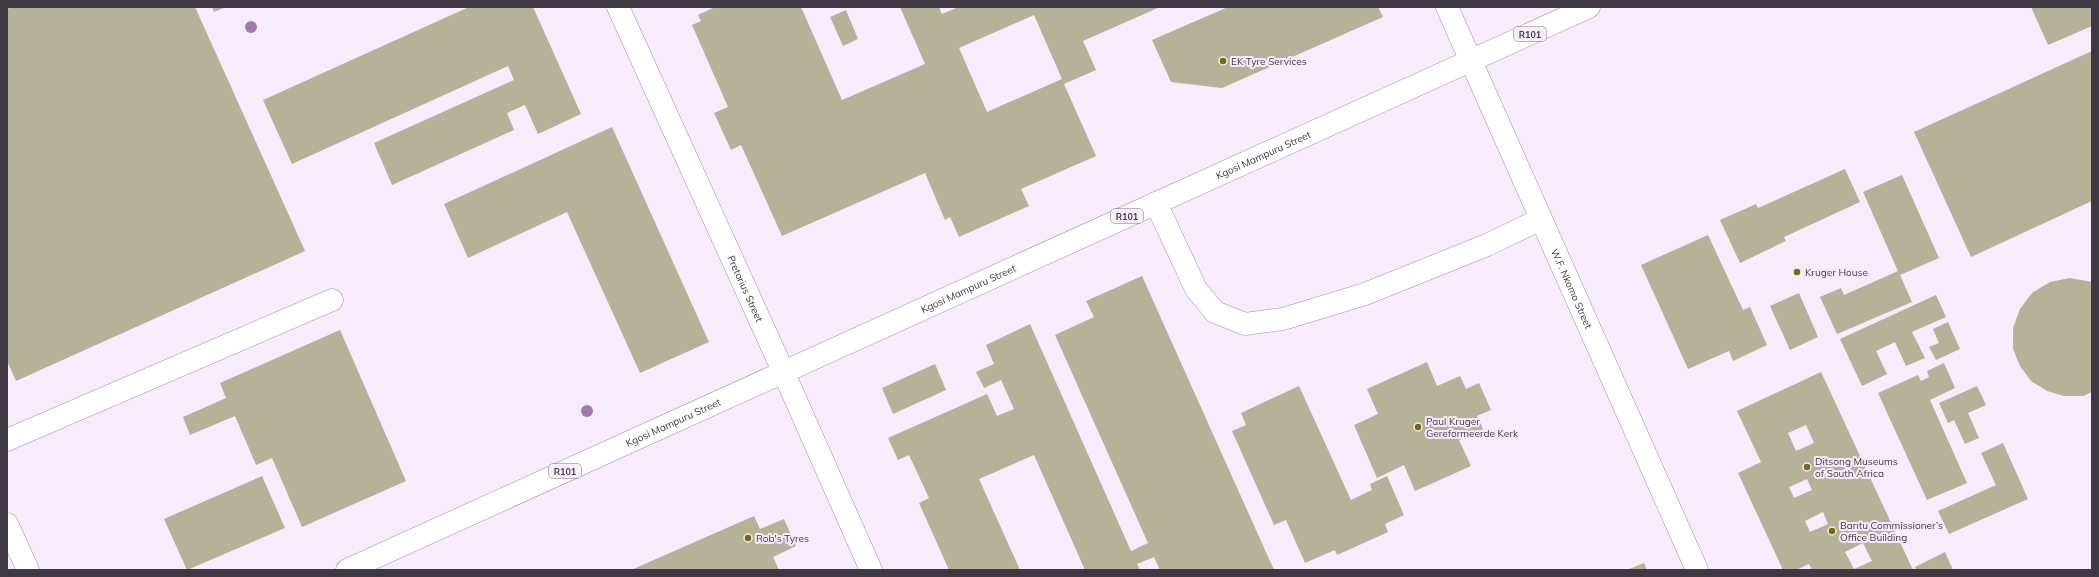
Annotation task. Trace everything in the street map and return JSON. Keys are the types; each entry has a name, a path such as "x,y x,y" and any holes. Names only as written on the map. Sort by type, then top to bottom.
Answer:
{"main road":[{"name":"Pretorius Street","path":"618,7 784,371 871,570"},
{"name":"W.F. Nkomo Street","path":"1446,7 1697,570"},
{"name":"Kgosi Mampuru Street","path":"347,570 1589,7"},
{"path":"1156,203 1196,289 1215,312 1245,324 1283,319 1365,294 1487,245 1541,219"},
{"path":"7,440 332,300"},
{"path":"7,524 28,570"}],"building":[{"path":"12,7 195,7 305,251 16,381 7,361 7,9"},
{"path":"212,7 226,7 214,12"},
{"path":"469,7 533,7 581,114 538,134 525,105 507,113 514,130 392,185 374,143 514,80 508,66 292,164 263,100"},
{"path":"715,7 801,7 842,100 925,64 900,7 939,7 942,14 959,7 1160,7 1083,41 1096,70 1064,84 1096,156 1021,189 1029,206 959,237 950,217 945,220 925,173 782,236 741,145 731,150 714,113 728,107 692,25 701,21 698,15","holes":["1034,15 1062,79 987,112 959,48"]},
{"name":"EK Tyre Services","path":"1228,7 1378,7 1383,17 1222,88 1171,82 1152,40"},
{"path":"2031,7 2092,7 2092,26 2048,45"},
{"path":"846,10 858,39 843,46 830,17"},
{"path":"2092,51 2092,201 1971,257 1914,132"},
{"path":"612,127 709,342 640,373 567,212 468,258 444,204"},
{"path":"1845,169 1860,202 1784,237 1786,241 1740,263 1720,220 1756,204 1758,208"},
{"path":"1902,175 1939,258 1900,275 1912,302 1837,334 1820,297 1841,288 1844,295 1898,271 1863,192"},
{"path":"1708,235 1743,310 1750,307 1767,345 1733,361 1729,351 1688,369 1641,265"},
{"path":"1142,276 1274,570 1160,570 1154,557 1137,564 1140,570 1085,570 1034,455 979,479 1020,570 949,570 919,503 929,498 909,455 898,460 888,438 987,394 997,416 1014,409 1001,380 984,388 976,372 994,364 986,345 1030,324 1131,551 1148,543 1055,335 1094,317 1086,301"},
{"path":"2070,278 2092,282 2092,392 2083,396 2064,396 2047,391 2031,381 2020,366 2013,349 2013,328 2020,309 2032,293 2050,282"},
{"path":"1799,293 1818,337 1790,350 1770,306"},
{"path":"1936,295 1946,317 1912,332 1925,358 1906,366 1895,342 1876,351 1887,374 1862,386 1840,339"},
{"path":"1948,322 1960,349 1936,360 1929,347 1939,343 1933,329"},
{"path":"340,330 406,481 302,527 272,458 256,465 235,416 190,435 183,417 226,398 220,383"},
{"name":"Paul Kruger Gereformeerde Kerk","path":"1427,362 1437,386 1460,376 1466,389 1479,383 1491,410 1477,416 1483,429 1459,440 1471,466 1415,491 1404,465 1377,478 1354,425 1378,414 1367,389"},
{"path":"1944,363 1955,388 1930,400 1967,483 1927,500 1878,393 1918,375 1921,381 1929,377 1927,371"},
{"path":"935,364 946,390 893,414 882,388"},
{"name":"Ditsong Museums of South Africa","path":"1821,372 1913,570 1812,570 1809,564 1796,570 1783,570 1738,473 1761,462 1737,411","holes":["1806,425 1814,443 1796,451 1788,433","1807,479 1812,490 1794,498 1789,487","1823,512 1828,524 1810,532 1805,521","1863,543 1872,561 1854,569 1845,552"]},
{"path":"1299,386 1351,500 1372,490 1370,484 1387,476 1404,515 1385,524 1388,532 1337,555 1335,550 1305,563 1286,520 1274,525 1232,431 1246,425 1241,413"},
{"path":"1977,386 1986,405 1968,413 1979,438 1965,444 1954,420 1948,423 1939,403"},
{"path":"2003,443 2028,499 1949,534 1938,511 1996,485 1981,453"},
{"path":"262,476 285,528 187,570 164,519"},
{"name":"Rob's Tyres","path":"754,516 760,529 784,519 796,546 773,557 779,570 631,570"},
{"path":"1945,552 1953,570 1916,570 1915,567"},
{"path":"1644,563 1647,570 1627,570"}],"place":[{"name":"EK Tyre Services","path":"1223,61"},
{"name":"Kruger House","path":"1797,272"},
{"name":"Paul Kruger Gereformeerde Kerk","path":"1418,427"},
{"name":"Ditsong Museums of South Africa","path":"1807,467"},
{"name":"Bantu Commissioner’s Office Building","path":"1832,531"},
{"name":"Rob's Tyres","path":"748,538"}]}
